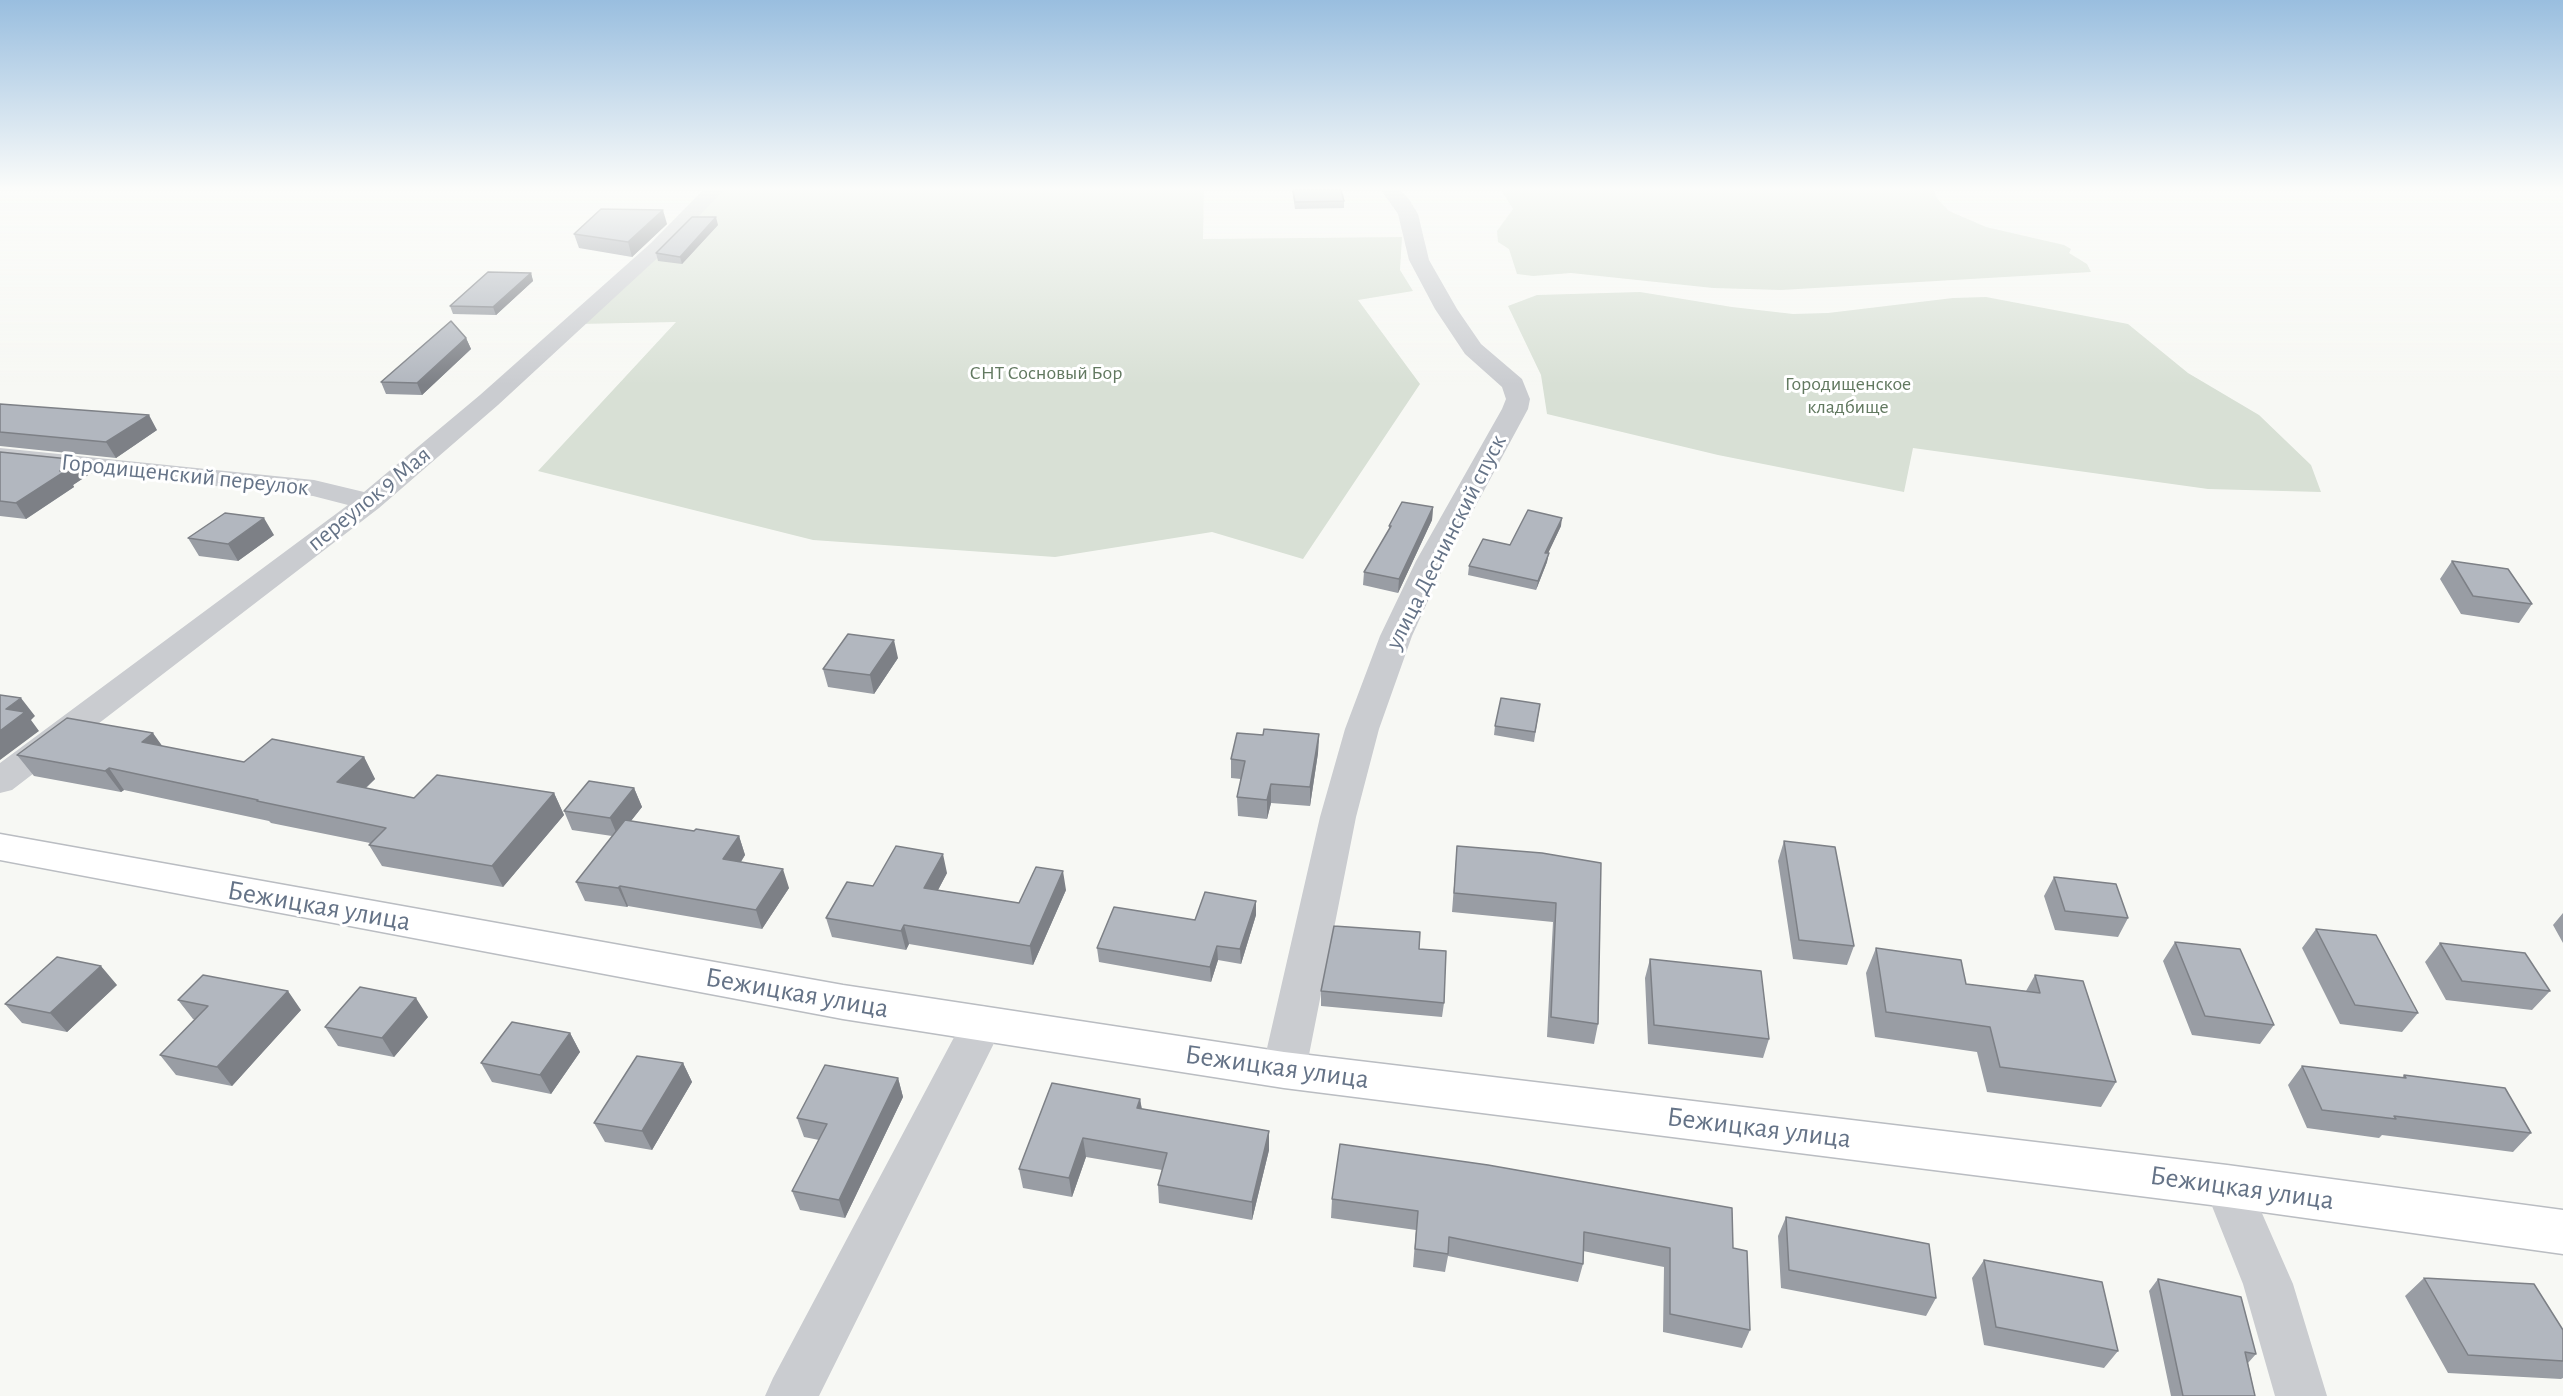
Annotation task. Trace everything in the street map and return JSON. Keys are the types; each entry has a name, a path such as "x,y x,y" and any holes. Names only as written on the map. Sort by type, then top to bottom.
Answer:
{"main road":[{"name":"Бежицкая улица","path":"0,847 843,1002 1284,1070 2227,1186 2563,1232"}],"street":[{"name":"переулок 9 Мая","path":"0,781 369,502 489,400 650,255"},
{"name":"улица Деснинский спуск","path":"1284,1070 1338,817 1362,729 1396,636 1431,561 1515,410 1518,399 1513,384 1473,349 1446,309 1418,255"},
{"name":"Городищенский переулок","path":"0,456 314,488 369,502"},
{"path":"791,1396 983,1023"},
{"path":"2227,1186 2268,1284 2301,1396"}],"green space":[{"name":"СНТ Сосновый Бор","path":"653,255 1401,255 1400,270 1413,291 1358,300 1420,384 1303,559 1212,532 1055,557 813,540 538,471 676,322 579,324"},
{"path":"1511,255 2073,255 2087,264 2091,272 1781,290 1713,288 1571,273 1533,276 1517,274"},
{"name":"Городищенское кладбище","path":"1640,292 1793,314 1828,313 1953,298 1986,297 2128,324 2188,373 2259,415 2311,465 2321,492 2208,489 1913,448 1904,492 1718,455 1547,414 1541,375 1508,306 1537,295"}],"building":[{"path":"488,272 531,273 493,307 450,306"},
{"path":"451,321 466,338 417,383 381,382"},
{"path":"0,404 149,415 106,442 0,432"},
{"path":"0,452 79,460 16,503 0,501"},
{"path":"1402,502 1433,507 1399,579 1364,572 1391,526 1389,526"},
{"path":"1528,510 1562,518 1545,553 1549,553 1538,581 1469,566 1483,539 1510,545"},
{"path":"225,513 264,518 228,544 188,538"},
{"path":"2452,561 2508,569 2532,604 2473,596"},
{"path":"848,634 894,640 870,675 823,669"},
{"path":"0,695 21,698 6,709 25,712 0,731"},
{"path":"1501,698 1540,704 1535,732 1495,726"},
{"path":"67,718 153,733 142,742 244,762 272,739 364,757 337,782 414,798 437,775 554,793 492,866 369,845 386,828 109,768 105,771 17,755"},
{"path":"1264,729 1319,734 1310,787 1271,784 1267,800 1237,797 1245,761 1231,759 1237,733 1263,735"},
{"path":"589,781 634,788 610,818 564,811"},
{"path":"625,820 739,836 723,859 783,869 756,910 620,886 618,888 576,882"},
{"path":"1784,841 1835,847 1854,946 1799,940"},
{"path":"896,846 943,854 924,888 1019,903 1036,867 1063,871 1030,946 904,925 901,931 826,918 847,882 873,886"},
{"path":"1457,846 1542,853 1601,863 1598,1024 1551,1017 1556,903 1454,893"},
{"path":"2054,877 2116,884 2128,918 2065,911"},
{"path":"1205,892 1256,901 1240,949 1217,946 1210,967 1097,948 1114,907 1195,920"},
{"path":"1334,926 1420,932 1419,949 1446,951 1444,1003 1321,991"},
{"path":"2316,929 2376,935 2418,1013 2355,1005"},
{"path":"2175,942 2240,949 2274,1025 2205,1016"},
{"path":"2440,943 2525,953 2550,991 2462,981"},
{"path":"1876,948 1961,960 1966,984 2040,993 2035,975 2083,981 2116,1082 2000,1067 1990,1027 1886,1012"},
{"path":"57,957 101,966 50,1013 5,1004"},
{"path":"1650,959 1761,971 1769,1039 1654,1025"},
{"path":"203,975 288,991 217,1067 160,1055 208,1006 178,1000"},
{"path":"360,987 416,998 382,1038 325,1027"},
{"path":"512,1022 570,1033 540,1075 481,1063"},
{"path":"637,1056 683,1063 642,1131 594,1123"},
{"path":"825,1065 898,1078 839,1200 792,1191 827,1124 797,1118"},
{"path":"2302,1066 2406,1078 2404,1075 2505,1088 2531,1133 2394,1116 2396,1119 2322,1110"},
{"path":"1052,1083 1140,1099 1137,1108 1269,1131 1252,1202 1158,1185 1167,1153 1083,1138 1069,1178 1019,1169"},
{"path":"1340,1144 1488,1165 1732,1208 1733,1248 1747,1251 1750,1330 1670,1314 1670,1248 1584,1232 1583,1264 1449,1237 1448,1254 1415,1249 1418,1211 1332,1199"},
{"path":"1786,1217 1929,1244 1936,1298 1789,1270"},
{"path":"1984,1260 2102,1282 2118,1351 1996,1327"},
{"path":"2424,1278 2534,1284 2563,1330 2563,1361 2468,1355"},
{"path":"2158,1279 2241,1297 2256,1354 2245,1352 2255,1396 2183,1396"}]}
